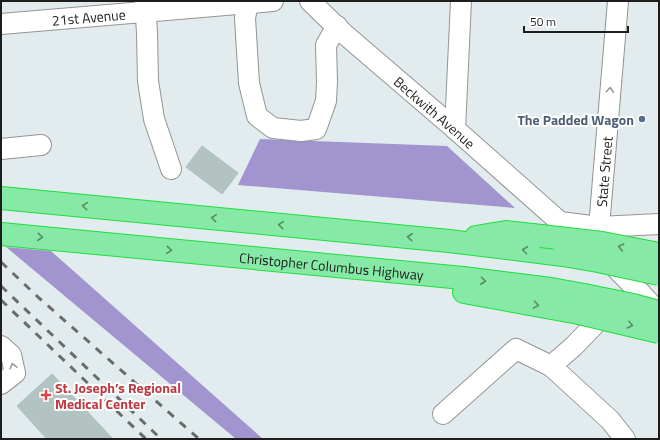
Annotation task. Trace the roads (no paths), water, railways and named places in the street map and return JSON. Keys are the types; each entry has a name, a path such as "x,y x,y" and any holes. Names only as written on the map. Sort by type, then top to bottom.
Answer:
{"highway":[{"path":"1,198 449,241 563,255 605,262 659,274"},
{"path":"449,241 506,232 602,244 659,254"},
{"name":"Christopher Columbus Highway","path":"1,234 516,284 551,289 581,304 632,305 659,312"},
{"path":"581,304 659,332"}],"street":[{"name":"21st Avenue","path":"1,24 145,6 273,1"},
{"name":"Beckwith Avenue","path":"310,1 342,32 560,222 595,247 650,293 659,312"},
{"path":"455,129 461,1"},
{"name":"State Street","path":"595,247 599,227 618,1"},
{"path":"248,3 245,18 249,84 257,116 273,128 301,131 316,129 326,101 326,45 337,26"},
{"path":"145,6 148,80 154,119 171,169"},
{"path":"1,149 41,145"},
{"path":"560,222 599,227 659,224"},
{"path":"551,366 574,346 597,322 657,290 659,263"},
{"path":"1,346 11,355 15,373 1,384"},
{"path":"443,414 516,349 551,366 610,420 625,439"}],"railway":[{"path":"1,262 39,298 199,439"},
{"path":"1,286 161,439"},
{"path":"1,300 146,439"}],"place":[{"name":"The Padded Wagon","path":"642,119"},
{"name":"St. Joseph’s Regional Medical Center","path":"46,395"}]}
